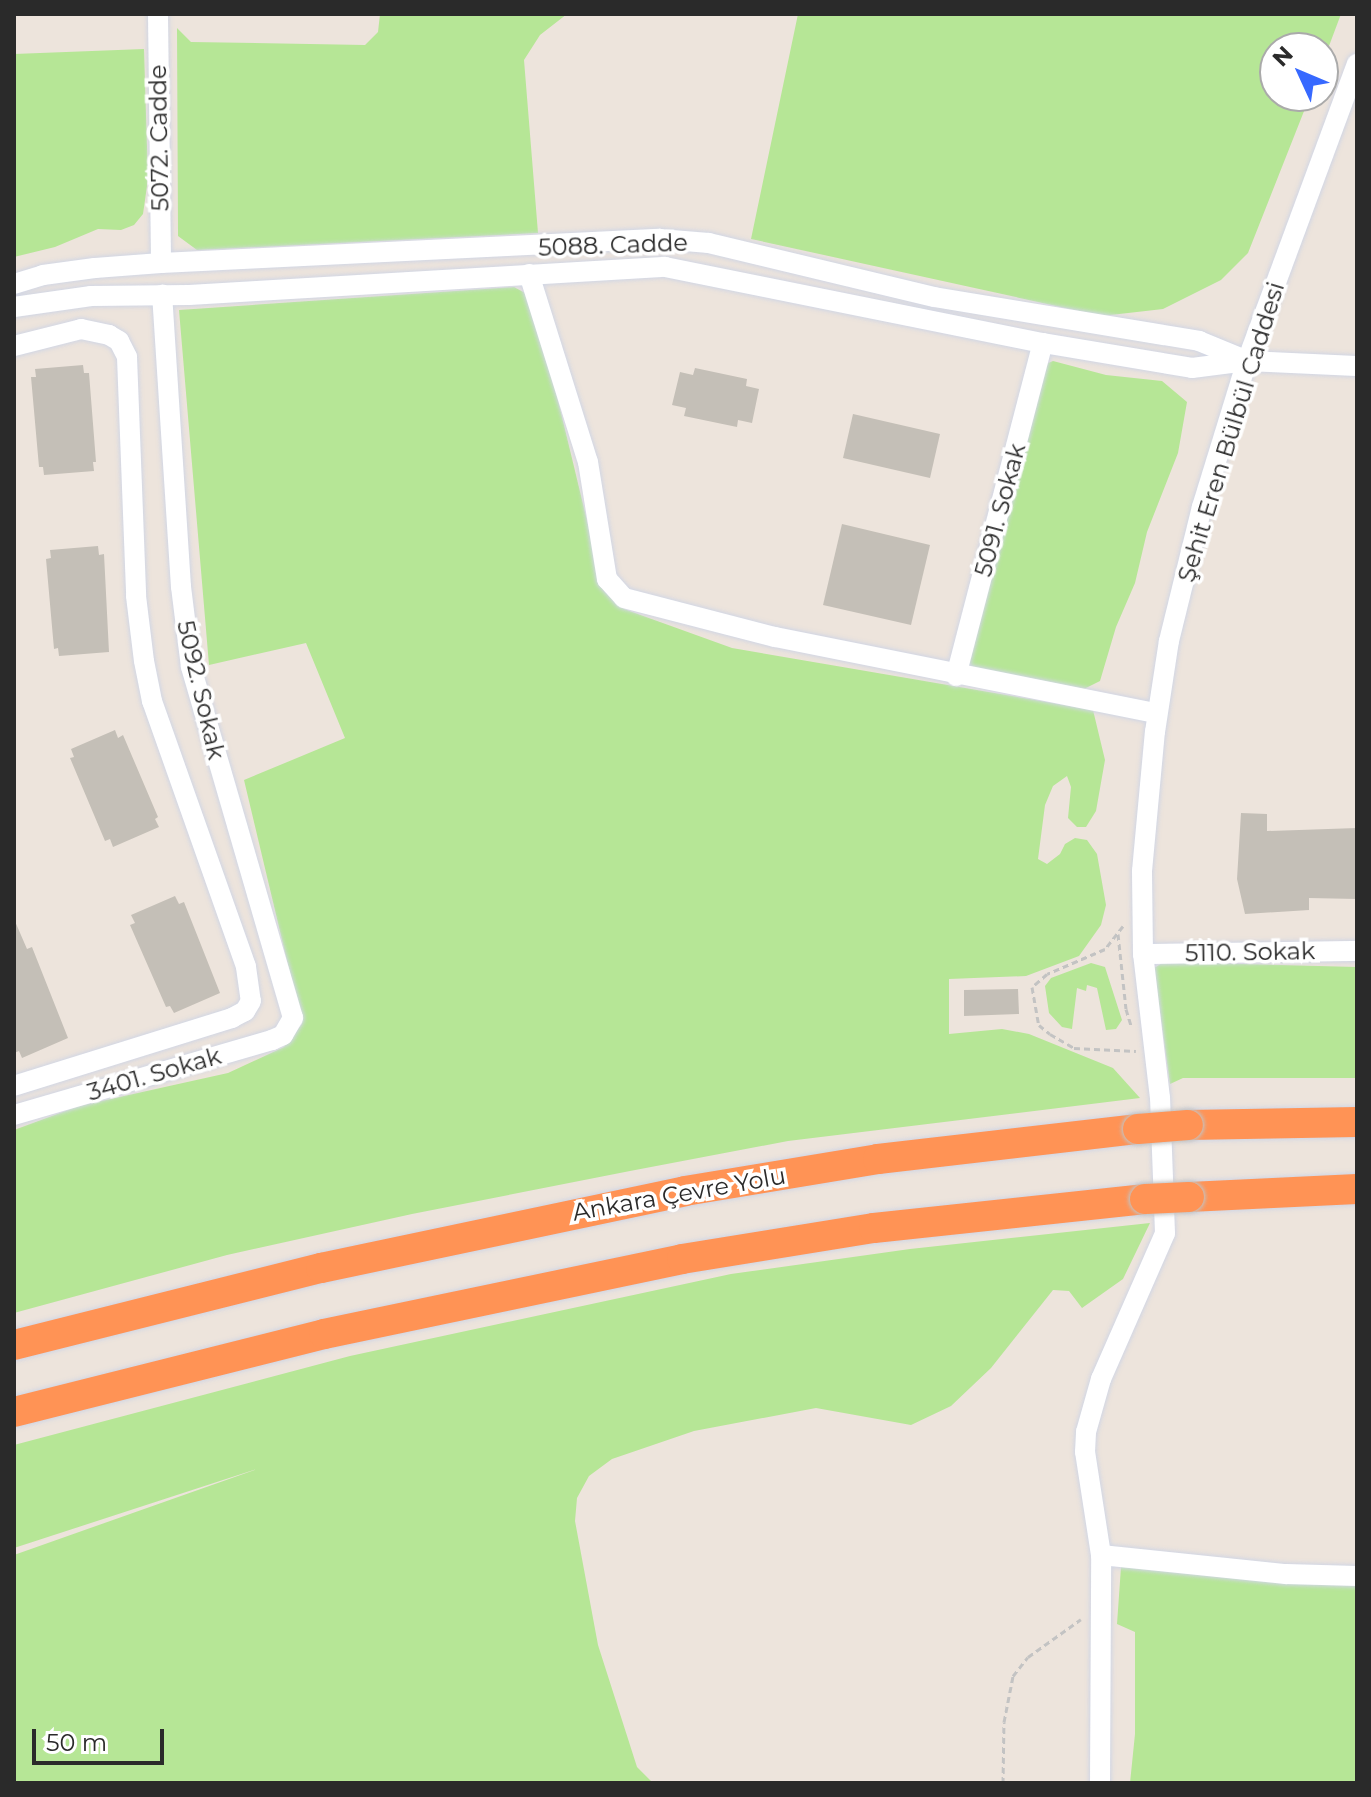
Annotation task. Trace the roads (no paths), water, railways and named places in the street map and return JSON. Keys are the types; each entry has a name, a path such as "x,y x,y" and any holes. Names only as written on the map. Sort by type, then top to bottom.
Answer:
{"highway":[{"name":"Ankara Çevre Yolu","path":"14,1345 321,1268 685,1191 878,1159 1138,1129 1188,1125 1357,1122"},
{"path":"14,1412 324,1334 682,1259 874,1228 1145,1199 1357,1189"}],"street":[{"name":"5072. Cadde","path":"158,14 161,263"},
{"name":"Şehit Eren Bülbül Caddesi","path":"1100,1783 1101,1555 1085,1452 1086,1432 1101,1379 1165,1233 1160,1098 1143,954 1143,857 1157,713 1169,641 1198,522 1247,361 1357,64"},
{"name":"5088. Cadde","path":"14,284 43,275 161,263 659,239 684,241 934,297 1199,341 1247,361"},
{"name":"5088. Cadde","path":"14,307 54,298 162,295 665,267 1043,343 1192,368 1247,361 1357,366"},
{"path":"529,274 588,462 607,579 617,593 634,603 956,676 1157,713"},
{"name":"5092. Sokak","path":"162,295 181,587 191,667 292,1009 290,1027"},
{"path":"14,346 81,329 109,335 119,341 127,357 136,596 144,661 152,701 246,967 251,1001 245,1011 232,1018 14,1086"},
{"name":"5091. Sokak","path":"956,676 1043,343"},
{"name":"5110. Sokak","path":"1143,954 1357,951"},
{"name":"3401. Sokak","path":"14,1115 272,1040 290,1027"},
{"path":"1101,1555 1286,1574 1357,1576"}]}
